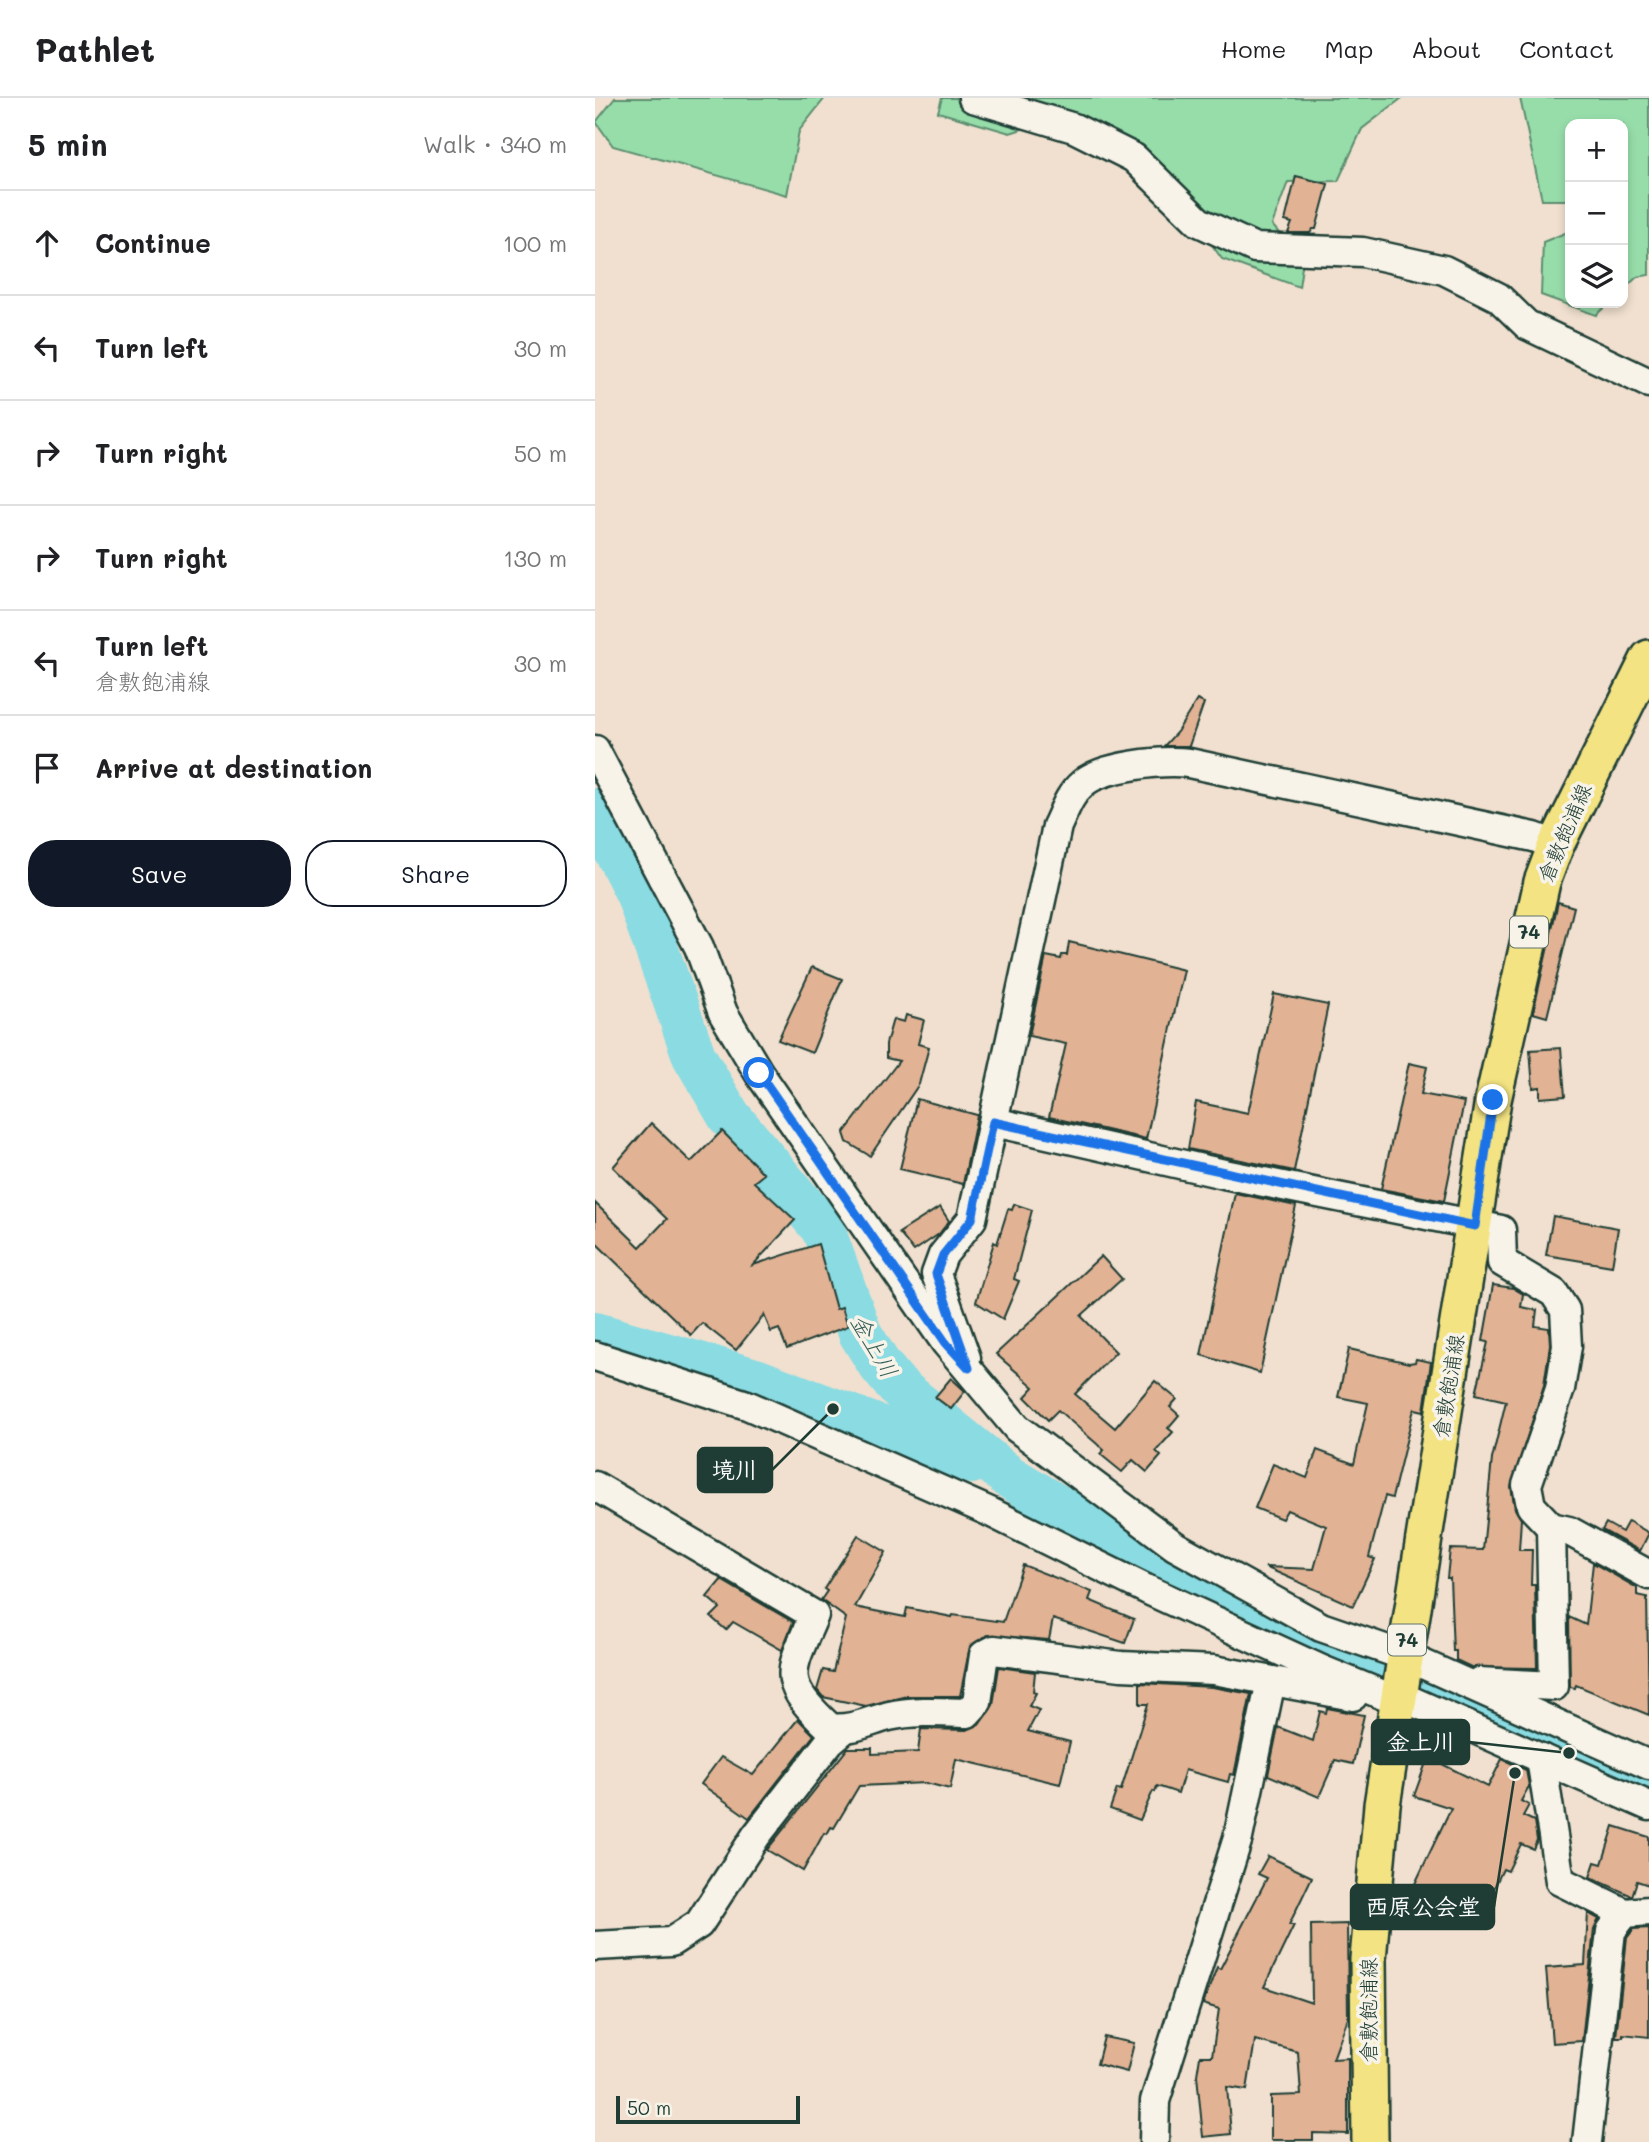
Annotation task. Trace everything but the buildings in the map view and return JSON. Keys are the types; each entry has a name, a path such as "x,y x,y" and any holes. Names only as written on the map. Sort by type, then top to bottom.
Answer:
{"main road":[{"name":"倉敷飽浦線","path":"1370,2142 1368,1959 1391,1695 1405,1656 1493,1100 1530,929 1556,845 1649,658"}],"street":[{"path":"973,98 1074,128 1134,158 1199,222 1255,248 1363,252 1444,270 1498,297 1527,325 1649,383"},
{"path":"595,750 699,947 723,1013 759,1073 946,1343 1017,1428 1175,1546 1321,1628 1405,1656 1465,1681 1572,1733 1649,1765"},
{"path":"969,1368 936,1274 943,1255 972,1219 1057,827 1072,793 1084,781 1142,764 1171,761 1534,836 1556,845"},
{"path":"993,1122 1501,1230 1502,1262 1554,1293 1565,1310 1567,1346 1560,1389 1527,1485 1531,1506 1551,1527 1569,1531 1649,1575"},
{"path":"595,1356 747,1405 988,1511 1148,1590 1649,1806"},
{"path":"595,1486 814,1615 791,1674 795,1687 819,1717 830,1728 843,1730"},
{"path":"1465,1681 1554,1686 1551,1527"},
{"path":"595,1946 671,1942 699,1924 755,1836 830,1741 843,1730 891,1715 967,1713 977,1702 984,1655 994,1650 1121,1666 1214,1670 1369,1699 1391,1695"},
{"path":"1154,2142 1155,2101 1238,1838 1271,1681"},
{"path":"1541,1758 1560,1881 1637,1912"},
{"path":"1587,2142 1611,1931 1637,1912"}],"green space":[{"path":"615,98 825,98 799,131 787,195 613,146 596,122"},
{"path":"942,98 1402,98 1362,129 1338,181 1288,182 1272,225 1303,260 1299,287 1222,259 1143,149 1069,114 1010,133 938,112"},
{"path":"1520,98 1649,98 1649,275 1637,277 1628,285 1628,119 1565,119 1565,200 1542,200"},
{"path":"1565,233 1565,304 1541,295 1543,242"},
{"path":"1577,308 1604,308 1596,315"}],"waterway":[{"name":"金上川","path":"595,810 637,893 694,1056 729,1116 823,1229 860,1333 879,1364 898,1387 1008,1476 1157,1567 1325,1647 1382,1668"},
{"path":"595,1334 758,1381 971,1462"},
{"name":"金上川","path":"1427,1684 1569,1753 1649,1786"}],"place":[{"name":"境川","path":"833,1409"},
{"name":"金上川","path":"1569,1753"},
{"name":"西原公会堂","path":"1515,1773"}],"route":[{"path":"759,1073 946,1343 969,1368 936,1274 943,1255 972,1219 993,1122 1224,1174 1475,1226 1493,1100"}]}
